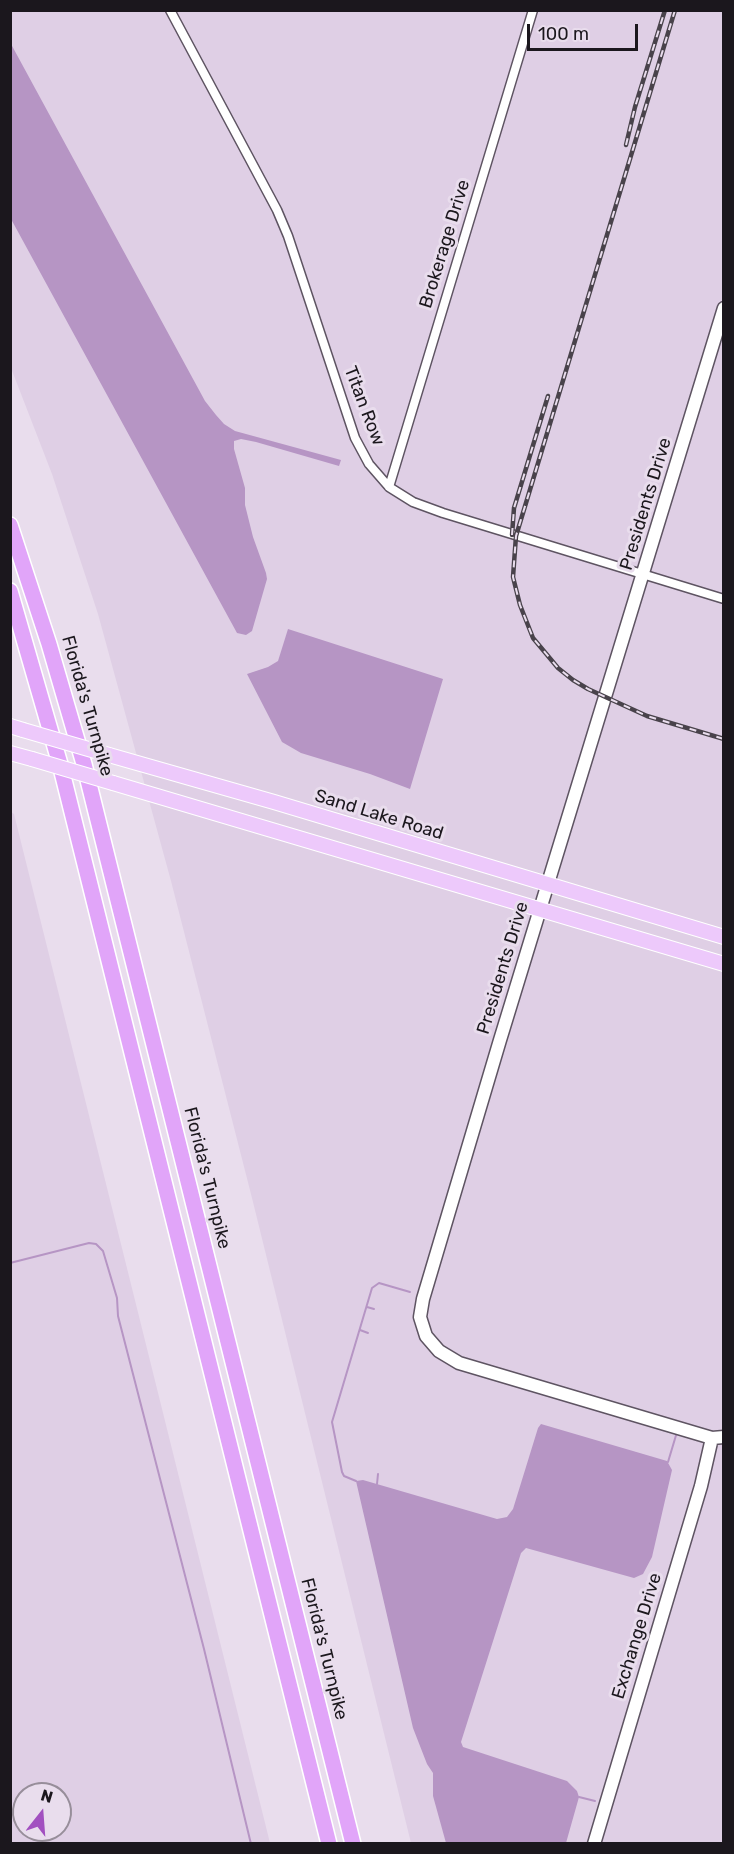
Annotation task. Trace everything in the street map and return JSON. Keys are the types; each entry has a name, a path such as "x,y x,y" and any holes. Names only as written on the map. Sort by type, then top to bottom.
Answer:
{"highway":[{"name":"Florida's Turnpike","path":"10,525 32,588 84,764 353,1844"},
{"path":"10,591 45,705 329,1844"}],"main road":[{"name":"Sand Lake Road","path":"16,728 723,937"},
{"path":"10,753 723,964"}],"street":[{"name":"Titan Row","path":"170,10 277,210 288,236 355,438 369,464 389,487 414,502 443,513 723,599"},
{"name":"Brokerage Drive","path":"389,487 533,10"},
{"name":"Presidents Drive","path":"718,1438 459,1363 439,1351 426,1336 420,1317 423,1299 540,908 723,308"},
{"name":"Exchange Drive","path":"594,1844 701,1486 718,1438"}],"shaded area":[{"path":"10,11 723,11 723,1843 411,1843 252,1198 171,881 98,614 52,474 11,368"},
{"path":"11,44 205,401 216,415 235,431 341,460 339,466 256,442 241,439 234,441 234,449 245,488 245,505 267,579 252,631 246,635 237,633 11,219"},
{"path":"288,629 443,679 410,789 301,753 282,742 247,674 278,661"},
{"path":"11,812 14,814 270,1843 11,1843"},
{"path":"541,1424 667,1461 672,1470 652,1557 643,1574 634,1578 526,1548 521,1553 461,1742 463,1747 567,1781 577,1791 579,1797 566,1843 446,1843 433,1796 433,1773 427,1764 413,1728 356,1481 363,1480 497,1519 507,1517 513,1509"}],"waterway":[{"path":"10,1263 89,1243 96,1244 103,1251 117,1298 118,1316 204,1649 251,1844"},
{"path":"356,1481 344,1476 342,1472 332,1422 372,1288 379,1283 410,1292"},
{"path":"367,1307 374,1309"},
{"path":"360,1330 368,1333"},
{"path":"668,1462 677,1432"},
{"path":"377,1484 378,1474"},
{"path":"579,1797 595,1801"}],"railway":[{"path":"626,145 635,107 665,10"},
{"path":"675,10 516,536 513,577 520,605 533,638 558,668 573,680 647,716 724,739"},
{"path":"512,535 514,508 548,396"}]}
